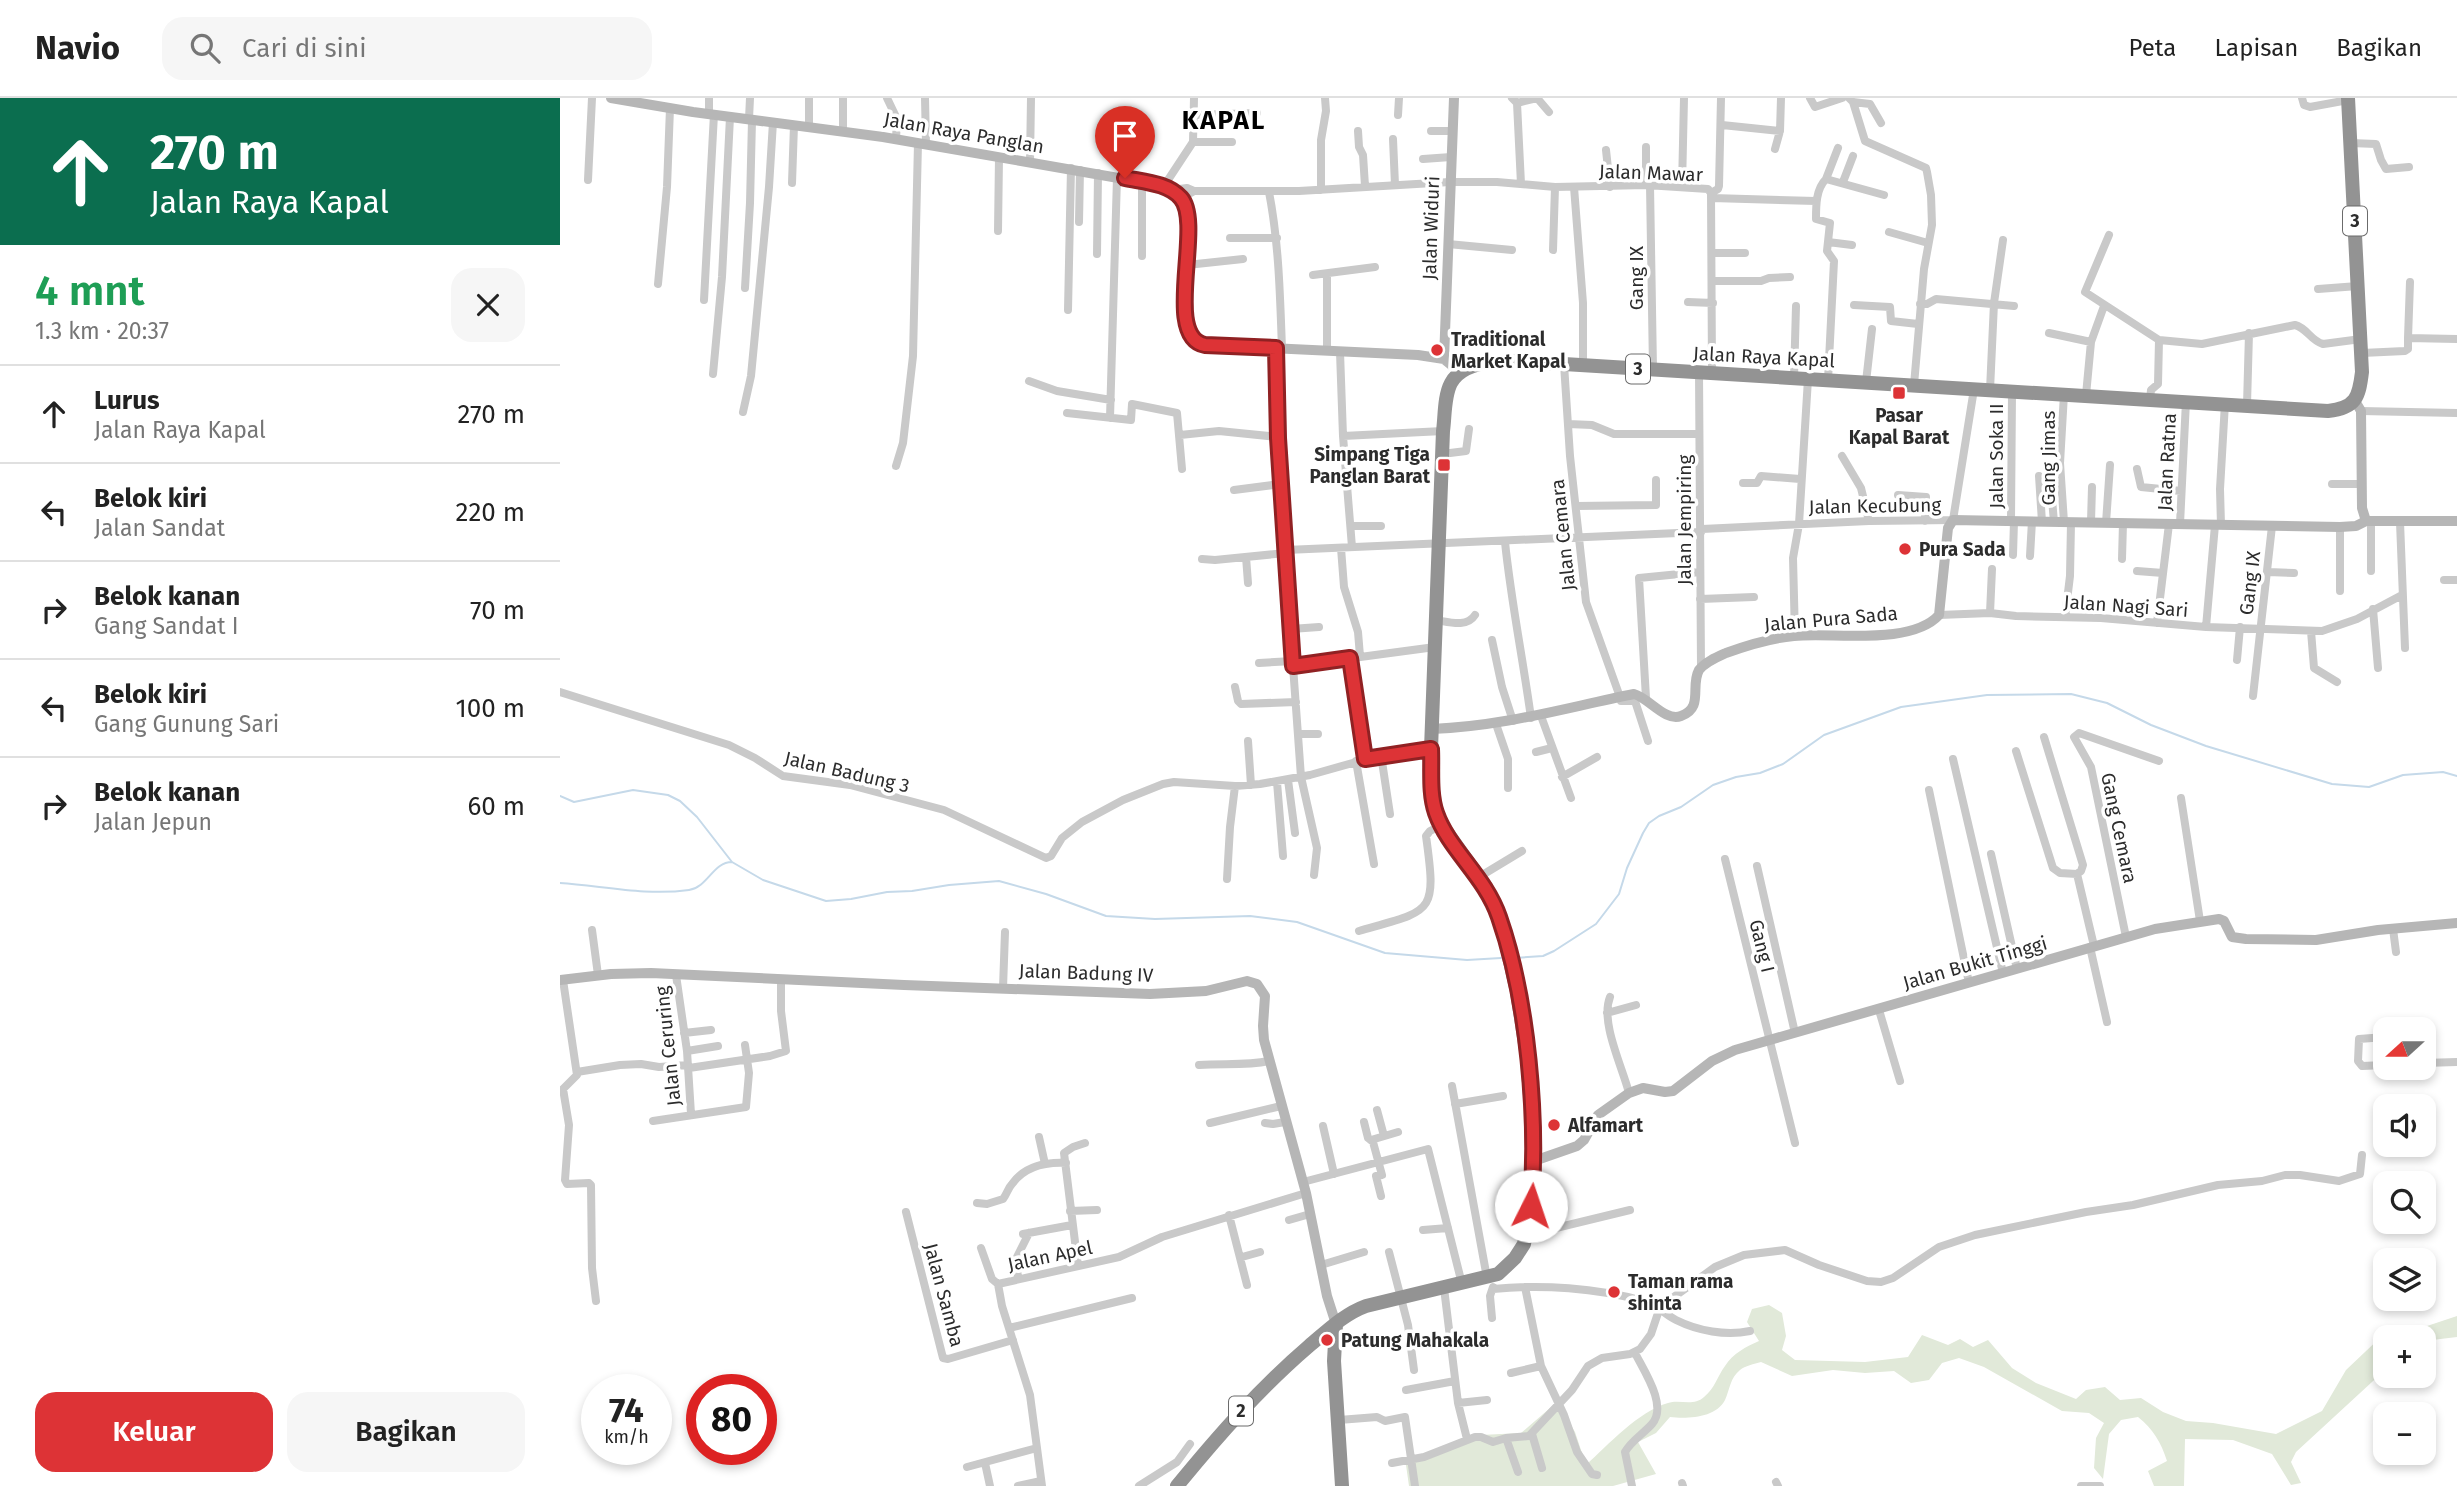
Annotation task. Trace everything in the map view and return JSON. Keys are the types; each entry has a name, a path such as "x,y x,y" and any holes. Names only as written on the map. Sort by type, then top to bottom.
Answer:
{"highway":[{"name":"3","path":"2348,99 2361,346 2358,406"},
{"name":"Jalan Raya Kapal","path":"1460,372 1486,362 1564,364 2328,411 2358,406"},
{"path":"1312,1343 1363,1307 1462,1284 1490,1281 1516,1258 1527,1235 1534,1161 1527,1057 1517,992 1494,904 1479,877 1442,825 1433,799 1431,749 1443,431 1450,384 1460,372"},
{"path":"1336,1324 1334,1361 1342,1486"},
{"path":"1312,1343 1327,1347 1334,1361"},
{"name":"2","path":"1177,1486 1241,1410 1312,1343"}],"street":[{"path":"588,180 592,98"},
{"name":"Jalan Raya Panglan","path":"611,98 896,139 1098,173 1168,188 1182,198"},
{"path":"704,300 712,114 709,98"},
{"path":"745,288 750,98"},
{"path":"808,98 809,126"},
{"path":"843,98 843,131"},
{"path":"887,98 897,119 896,139"},
{"path":"897,466 903,443 913,356 925,98"},
{"path":"1030,162 1031,98"},
{"path":"1168,188 1193,142 1194,98"},
{"path":"1321,190 1321,140 1326,111 1325,98"},
{"path":"1398,115 1399,98"},
{"name":"Jalan Widuri","path":"1444,359 1454,98"},
{"path":"1521,184 1514,101 1537,98 1549,112"},
{"path":"1682,187 1685,98"},
{"path":"1712,195 1719,186 1721,98"},
{"path":"1775,149 1780,131 1781,98"},
{"path":"1810,98 1815,107 1842,98"},
{"path":"2302,98 2304,105 2310,107 2348,99"},
{"path":"1851,100 1870,104 1881,123"},
{"path":"1851,100 1865,141 1927,170 1931,195 1929,238 1920,304 1914,385"},
{"path":"659,284 670,108"},
{"path":"1195,115 1257,113"},
{"path":"713,374 722,277 730,117"},
{"path":"743,412 751,376 773,122"},
{"path":"792,183 794,125"},
{"path":"1722,125 1780,131"},
{"path":"1358,131 1365,186"},
{"path":"1431,131 1452,131"},
{"path":"1393,139 1395,185"},
{"path":"1193,142 1232,142"},
{"path":"2351,143 2376,144 2386,169 2409,167"},
{"name":"Gang IX","path":"1646,147 1653,369"},
{"path":"1828,380 1834,261 1827,251 1830,223 1816,220 1816,201 1838,148"},
{"path":"1606,150 1611,187"},
{"path":"1843,183 1853,156"},
{"path":"998,230 999,157"},
{"path":"1423,159 1451,158"},
{"path":"1075,169 1079,222"},
{"path":"1068,310 1075,169"},
{"path":"1097,254 1098,173"},
{"path":"1110,418 1117,177"},
{"path":"1142,181 1142,256"},
{"name":"Jalan Mawar","path":"1168,188 1269,192 1450,182 1555,187 1648,185 1708,189 1712,195 1713,303 1705,373"},
{"path":"1823,183 1843,183 1884,195"},
{"path":"1553,250 1555,187"},
{"path":"1574,187 1583,303 1583,365"},
{"path":"1194,191 1182,198 1187,214 1186,318 1189,333 1195,342 1205,345 1418,355 1444,359 1460,372"},
{"path":"1269,192 1278,238 1278,438 1281,484 1301,777 1317,848 1314,875"},
{"path":"1712,195 1816,201"},
{"path":"1889,232 1929,238"},
{"path":"2109,234 2085,292 2103,309 2159,344 2202,344 2295,326 2302,328 2323,344 2361,346 2457,339"},
{"path":"1230,238 1278,238"},
{"path":"1990,390 1994,303 2003,240"},
{"path":"1828,242 1852,245"},
{"path":"1448,244 1512,250"},
{"path":"1713,253 1745,253"},
{"path":"1187,265 1243,259"},
{"path":"1313,275 1375,267"},
{"path":"1327,274 1327,351"},
{"path":"1713,281 1761,281 1790,277"},
{"path":"2408,342 2410,282"},
{"path":"2318,289 2358,286"},
{"path":"1920,304 1927,304 1933,299 2014,306"},
{"path":"1688,302 1713,303"},
{"path":"1854,304 1890,307 1891,321 1918,324"},
{"path":"1795,636 1793,558 1800,479 1801,378 1796,306"},
{"path":"2086,395 2091,342 2103,309"},
{"path":"1866,382 1872,329"},
{"path":"2049,333 2091,342"},
{"path":"2248,405 2249,336"},
{"path":"2150,399 2151,390 2158,384 2159,344"},
{"path":"1340,352 1343,436 1352,547"},
{"name":"Jalan Cemara","path":"1564,364 1587,610 1616,698"},
{"name":"Jalan Jempiring","path":"1701,667 1699,434 1705,373"},
{"path":"1029,381 1057,391 1111,400"},
{"path":"1939,615 1948,528 1953,520 1974,388"},
{"name":"Jalan Soka II","path":"2012,391 2013,555"},
{"name":"Gang Jimas","path":"2053,522 2064,394"},
{"name":"Jalan Ratna","path":"2157,623 2163,573 2181,491 2186,401"},
{"path":"2206,627 2218,522 2225,403"},
{"path":"1067,413 1131,420 1132,404 1177,413 1182,469"},
{"path":"2371,571 2369,521 2362,508 2358,406 2457,413"},
{"path":"1568,424 1592,425 1614,434 1699,434"},
{"path":"1442,454 1465,453 1469,429"},
{"path":"1180,435 1219,431 1278,438"},
{"path":"1343,436 1443,431"},
{"path":"1842,456 1861,488 1869,521"},
{"path":"2106,523 2110,465"},
{"path":"2137,469 2141,488 2181,491"},
{"path":"1743,483 1757,483 1761,476 1800,479"},
{"path":"2039,476 2070,576 2065,617"},
{"path":"1576,506 1656,505 1656,480"},
{"path":"1234,491 1281,484"},
{"path":"2332,484 2361,484"},
{"path":"2091,522 2092,487"},
{"path":"2030,556 2053,522 2051,488"},
{"path":"1898,495 1926,497 1925,522"},
{"path":"2218,522 2219,496"},
{"path":"1953,520 2175,524 2218,522 2273,528 2356,526 2369,521 2457,521"},
{"name":"Jalan Kecubung","path":"1202,559 1352,547 1580,538 1798,524 1953,520"},
{"path":"2400,522 2406,648"},
{"path":"2122,559 2123,523"},
{"path":"1351,526 1381,527"},
{"path":"2340,527 2340,591"},
{"name":"Gang IX","path":"2267,559 2273,528"},
{"name":"Gang IX","path":"2253,696 2273,528"},
{"path":"1505,541 1512,606 1536,717 1552,747 1572,798"},
{"path":"1341,548 1346,600 1358,632 1360,656"},
{"path":"1246,556 1248,583"},
{"path":"1990,613 1992,569"},
{"path":"2137,571 2163,573"},
{"path":"1646,698 1639,578 1700,572"},
{"path":"2268,572 2294,573"},
{"path":"2444,580 2457,580"},
{"name":"Jalan Nagi Sari","path":"1939,615 1990,613 2206,627 2322,631 2346,624 2402,595"},
{"path":"1700,599 1754,597"},
{"path":"2373,609 2378,668"},
{"path":"1436,620 1463,624 1471,621 1475,615"},
{"name":"Jalan Pura Sada","path":"1701,667 1724,654 1752,644 1795,636 1893,634 1928,624 1939,615"},
{"path":"1291,629 1319,627"},
{"path":"2237,660 2240,627"},
{"path":"2311,631 2314,668 2337,682"},
{"path":"1492,640 1502,687 1513,721"},
{"path":"1259,663 1293,664 1435,647"},
{"path":"1350,658 1374,864"},
{"path":"1432,729 1496,724 1634,694 1646,698 1670,716 1682,716 1695,704 1697,674 1701,667"},
{"path":"1235,687 1241,704 1296,702"},
{"name":"Jalan Badung 3","path":"560,692 729,745 783,776 850,785 955,814 989,833 1046,858 1051,856 1068,831 1110,806 1149,788 1174,782 1235,786"},
{"path":"1616,698 1614,704 1629,699 1634,701 1648,741"},
{"path":"1496,724 1508,759 1507,788"},
{"name":"Gang Cemara","path":"2126,937 2091,767 2074,737 2079,733 2159,761"},
{"path":"1298,734 1318,734"},
{"path":"2016,751 2053,868 2060,873 2077,874 2083,865 2044,737"},
{"path":"1248,741 1251,785"},
{"path":"1536,752 1552,747"},
{"path":"1227,879 1235,786 1288,780 1381,755 1431,749"},
{"path":"1381,755 1390,814"},
{"path":"1562,777 1597,757"},
{"path":"1953,759 2003,973"},
{"path":"1288,780 1295,833"},
{"path":"1277,782 1283,856"},
{"path":"1929,790 1969,983"},
{"path":"2181,798 2200,920 2222,920 2232,937 2316,940 2457,923"},
{"path":"1359,931 1403,919 1423,908 1431,894 1432,883 1426,834 1442,825"},
{"path":"1479,877 1522,851"},
{"path":"1992,854 2017,969"},
{"name":"Gang I","path":"1725,859 1795,1143"},
{"path":"1756,866 1795,1033"},
{"path":"2077,874 2107,1022"},
{"name":"Jalan Bukit Tinggi","path":"1629,1093 1643,1088 1673,1091 1724,1055 1769,1040 2126,937 2200,920"},
{"path":"2393,929 2396,952"},
{"path":"592,930 598,975"},
{"path":"1003,988 1005,932"},
{"name":"Jalan Badung IV","path":"562,980 628,973 1150,994 1206,991 1247,981 1257,984 1266,1001 1262,1026 1269,1061 1304,1188 1336,1324"},
{"name":"Jalan Ceruring","path":"676,975 687,1051 691,1114"},
{"path":"577,1072 635,1064 688,1066 747,1060 786,1051 781,1010 781,979"},
{"path":"562,980 577,1072 574,1080 563,1089 569,1125 565,1180 567,1184 591,1185 592,1268 596,1301"},
{"path":"1534,1161 1577,1146 1584,1140 1598,1115 1629,1093 1607,1013 1610,997"},
{"path":"1607,1013 1636,1005"},
{"path":"1880,1010 1900,1082"},
{"path":"684,1033 711,1030"},
{"path":"2373,1038 2359,1039 2358,1061 2362,1066 2373,1066"},
{"path":"653,1121 746,1107 749,1073 745,1045"},
{"path":"687,1051 718,1046"},
{"path":"1199,1065 1227,1062 1244,1065 1269,1061"},
{"path":"2436,1063 2457,1062"},
{"path":"1452,1086 1490,1281 1492,1318"},
{"path":"1455,1104 1503,1096"},
{"path":"1210,1123 1281,1106"},
{"path":"1377,1110 1384,1136"},
{"path":"1265,1123 1285,1122"},
{"path":"1363,1122 1382,1175 1376,1176 1381,1196"},
{"path":"1323,1126 1334,1174"},
{"path":"1371,1140 1398,1132"},
{"path":"1039,1137 1045,1164"},
{"path":"1078,1266 1065,1152 1085,1143"},
{"name":"Jalan Apel","path":"1042,1483 1030,1395 998,1284 1119,1257 1162,1237 1304,1188 1334,1174 1428,1149 1448,1228"},
{"path":"1392,1463 1412,1460 1455,1446 1467,1439 1481,1437 1493,1442 1532,1434 1559,1405 1588,1366 1609,1356 1634,1353 1647,1341 1660,1307 1729,1260 1761,1251 1785,1250 1867,1281 1881,1282 1893,1278 1939,1247 1975,1236 2085,1212 2133,1205 2218,1185 2262,1181 2285,1175 2340,1181 2360,1174 2362,1154"},
{"path":"977,1203 987,1204 1003,1199 1012,1184 1026,1172 1045,1164 1066,1166"},
{"path":"1070,1211 1097,1210"},
{"path":"1527,1235 1630,1210"},
{"name":"Jalan Samba","path":"906,1212 943,1358 948,1359 1013,1340"},
{"path":"1289,1220 1310,1214"},
{"path":"1230,1215 1247,1285"},
{"path":"1018,1278 1016,1259 1026,1234 1072,1225"},
{"path":"1423,1230 1448,1228 1462,1284"},
{"path":"981,1248 992,1279 998,1284"},
{"path":"1242,1257 1260,1252"},
{"path":"1321,1265 1364,1252"},
{"path":"1389,1252 1408,1325 1414,1370"},
{"path":"1490,1281 1633,1298 1660,1307 1677,1321 1719,1333 1750,1331"},
{"path":"1525,1287 1541,1366 1577,1452 1592,1474 1597,1475"},
{"path":"1444,1288 1458,1403 1467,1439"},
{"path":"1009,1328 1132,1298"},
{"path":"1632,1486 1625,1452 1656,1419 1657,1406 1634,1353"},
{"path":"1511,1373 1541,1366"},
{"path":"1406,1390 1455,1381"},
{"path":"1458,1403 1487,1400"},
{"path":"1339,1420 1378,1417 1385,1421 1405,1416 1415,1486"},
{"path":"1532,1434 1542,1468"},
{"path":"1506,1438 1518,1472"},
{"path":"1139,1486 1177,1462 1190,1444"},
{"path":"967,1467 1037,1448"},
{"path":"985,1463 990,1486"},
{"path":"1018,1486 1042,1483"},
{"path":"2081,1486 2099,1486"}],"green space":[{"path":"1769,1305 1782,1313 1786,1336 1782,1350 1795,1360 1865,1362 1908,1357 1922,1335 1948,1345 1960,1339 1973,1347 1988,1340 2012,1368 2036,1383 2076,1399 2086,1390 2105,1387 2120,1400 2141,1398 2163,1412 2186,1421 2276,1434 2322,1411 2346,1370 2373,1344 2373,1381 2296,1452 2291,1462 2301,1483 2291,1485 2272,1454 2233,1440 2185,1439 2184,1486 2154,1486 2148,1471 2167,1461 2156,1436 2138,1417 2121,1420 2109,1434 2103,1479 2094,1468 2096,1438 2104,1423 2089,1413 2062,1411 1984,1367 1959,1358 1942,1363 1929,1380 1911,1383 1894,1371 1865,1373 1833,1370 1792,1376 1761,1362 1747,1366 1734,1377 1725,1400 1715,1411 1692,1417 1670,1417 1656,1433 1638,1442 1656,1474 1613,1486 1409,1486 1406,1465 1481,1435 1521,1433 1557,1402 1575,1432 1586,1465 1624,1429 1646,1413 1668,1403 1695,1402 1704,1397 1732,1357 1759,1341 1747,1322 1752,1309"},
{"path":"2457,1316 2457,1337 2436,1340 2436,1325 2430,1325"}],"waterway":[{"path":"1514,958 1543,956 1596,924 1619,894 1643,833 1649,823 1659,816 1681,807 1713,785 1783,764 1824,735 1901,707 1987,695 2071,694 2107,703 2151,725 2206,746 2332,784 2369,787 2403,775 2443,772 2457,776"},
{"path":"560,796 574,802 633,790 668,795 680,801 697,817 732,862 763,880 826,901 999,881 1046,894 1106,916 1155,919 1250,916 1297,922 1385,953 1467,960 1501,958"},
{"path":"560,883 673,892 696,888 720,866 732,862"}],"place":[{"name":"Traditional Market Kapal","path":"1437,350"},
{"name":"Pasar Kapal Barat","path":"1899,393"},
{"name":"Simpang Tiga Panglan Barat","path":"1444,465"},
{"name":"Pura Sada","path":"1905,549"},
{"name":"Alfamart","path":"1554,1125"},
{"name":"Taman rama shinta","path":"1614,1292"},
{"name":"Patung Mahakala","path":"1327,1340"}],"district":[{"name":"KAPAL","path":"1224,120"}],"route":[{"path":"1125,178 1164,186 1185,203 1186,318 1191,338 1205,345 1276,348 1278,438 1293,666 1350,658 1365,759 1396,752 1431,749 1436,814 1486,887 1494,904 1518,997 1527,1057 1532,1121 1534,1161 1531,1206"}]}
